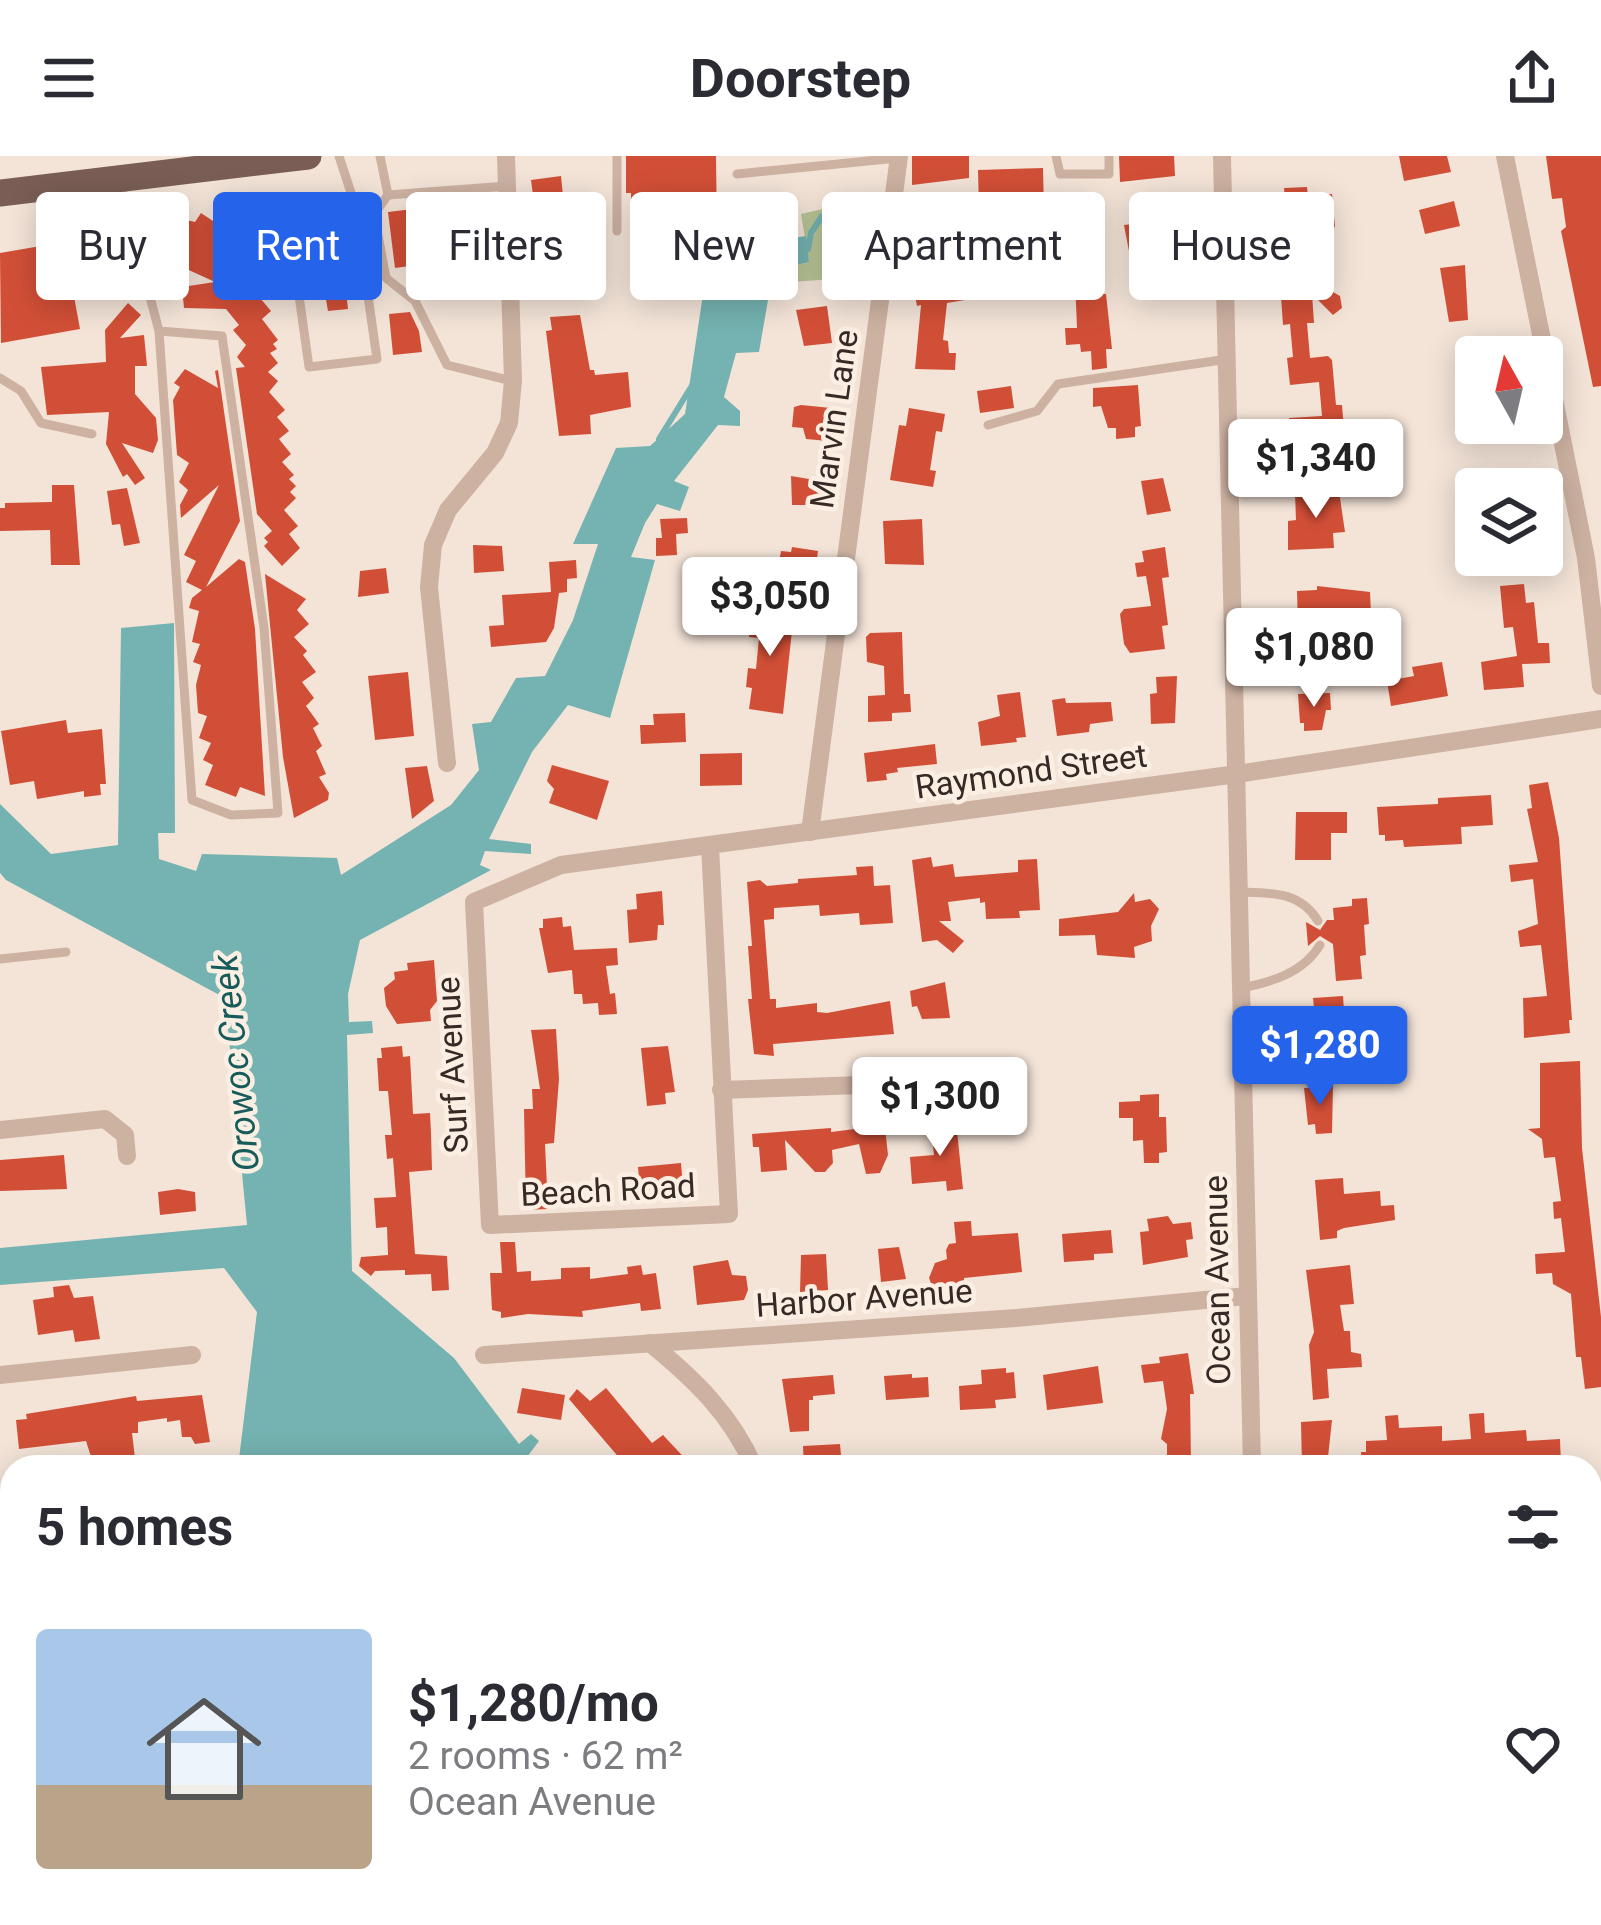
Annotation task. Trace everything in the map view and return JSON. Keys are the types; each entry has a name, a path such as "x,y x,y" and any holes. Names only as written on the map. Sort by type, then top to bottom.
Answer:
{"main road":[{"path":"0,193 127,170 308,156"}],"street":[{"path":"447,763 429,587 433,545 448,510 495,453 509,423 506,156"},
{"name":"Ocean Avenue","path":"1222,156 1252,1455"},
{"path":"1505,156 1586,559 1601,686"},
{"name":"Marvin Lane","path":"810,832 898,157"},
{"name":"Raymond Street","path":"474,902 562,865 1237,774 1601,719"},
{"path":"710,846 721,1090 973,1081"},
{"name":"Surf Avenue","path":"474,902 490,1225"},
{"name":"Beach Road","path":"490,1225 729,1214 721,1090"},
{"path":"0,1130 105,1119 125,1135 127,1156"},
{"name":"Harbor Avenue","path":"484,1355 1016,1318 1247,1296"},
{"path":"650,1343 694,1379 723,1412 747,1455"},
{"path":"0,1376 192,1354"}],"lane":[{"path":"339,156 351,192"},
{"path":"380,156 388,195"},
{"path":"616,156 617,231"},
{"path":"1056,156 1060,174 1109,174 1109,156"},
{"path":"737,174 898,157"},
{"path":"127,170 159,331 192,800 231,815 278,813 264,628 222,336 159,331"},
{"path":"507,186 388,195 374,214 386,278 415,301 447,365 512,381"},
{"path":"355,205 377,359 309,368 287,217 355,205"},
{"path":"988,425 1037,411 1058,384 1228,359"},
{"path":"0,378 21,391 41,423 92,434"},
{"path":"1239,892 1291,896 1309,906 1318,921"},
{"path":"1241,988 1270,983 1292,972 1312,960 1320,945"},
{"path":"0,958 67,952"}],"green space":[{"path":"822,209 822,280 798,282 798,265 809,262 801,214"}],"water":[{"path":"806,236 809,262 798,265 798,237"},
{"name":"Orowoc Creek","path":"702,300 768,300 759,352 736,353 724,397 740,411 740,426 718,425 674,481 689,487 680,511 657,504 631,557 655,560 610,718 568,705 532,752 489,839 531,844 531,854 485,851 480,865 491,870 360,940 348,994 349,1022 372,1021 373,1033 347,1035 352,1271 454,1358 519,1444 531,1434 539,1441 528,1455 239,1455 257,1312 224,1268 0,1285 0,1248 247,1225 225,998 6,880 0,873 0,804 51,854 118,845 121,628 174,623 175,833 158,833 159,859 196,871 202,854 337,858 341,875 451,805 479,770 472,724 491,722 516,678 545,676 573,620 598,544 573,544 616,448 650,446 685,414"}],"building":[{"path":"626,156 716,156 716,192 626,193"},
{"path":"912,156 969,156 969,178 912,185"},
{"path":"1119,156 1174,156 1175,176 1120,182"},
{"path":"1399,156 1447,156 1451,172 1404,181"},
{"path":"1546,156 1601,156 1601,386 1593,387 1561,231 1566,227 1562,198 1552,199"},
{"path":"1043,168 1044,192 979,192 978,170"},
{"path":"561,176 563,192 533,192 531,180"},
{"path":"1307,187 1308,192 1284,192 1284,188"},
{"path":"1454,201 1460,226 1425,234 1419,210"},
{"path":"406,210 406,266 395,268 388,212"},
{"path":"201,213 213,221 213,281 189,270 189,221 195,222"},
{"path":"36,247 36,300 75,300 80,329 1,343 0,253"},
{"path":"1465,265 1468,320 1449,322 1440,268"},
{"path":"213,282 213,300 262,300 271,311 262,319 278,340 273,344 277,349 270,353 278,363 268,372 278,381 269,392 285,410 277,417 289,431 279,439 291,454 282,462 294,475 289,479 296,486 290,492 296,498 284,510 298,526 289,534 300,548 282,566 264,546 268,542 264,538 272,531 257,514 236,368 245,367 237,357 246,345 233,330 239,325 226,309 184,308 189,286"},
{"path":"1334,293 1340,296 1342,308 1333,315 1318,300 1334,300"},
{"path":"1106,294 1112,349 1106,349 1107,368 1092,370 1091,351 1081,352 1080,344 1066,345 1065,328 1077,328 1076,300 1105,300"},
{"path":"326,300 347,300 348,309 328,311"},
{"path":"916,300 965,300 947,303 943,340 948,341 949,353 956,353 955,370 915,369 921,305"},
{"path":"1281,300 1312,300 1314,323 1307,323 1310,358 1328,356 1332,360 1336,405 1342,405 1344,429 1312,432 1313,453 1291,455 1289,418 1322,416 1319,382 1290,385 1290,324 1283,325"},
{"path":"128,303 141,315 120,338 144,335 147,366 135,366 135,394 156,418 158,440 153,453 122,443 145,478 135,485 127,474 123,477 106,444 109,412 47,415 41,367 106,362 105,330"},
{"path":"827,306 832,343 804,346 796,310"},
{"path":"410,312 422,352 393,355 389,314"},
{"path":"580,315 590,370 595,375 628,372 631,407 590,415 591,434 559,436 546,331 552,330 550,317"},
{"path":"185,369 218,388 218,370 240,521 206,587 239,559 245,562 255,629 265,796 240,787 236,797 205,785 213,765 203,760 211,743 199,738 207,716 198,713 196,685 201,665 193,662 200,644 192,642 199,611 189,608 202,590 186,582 196,561 184,555 219,485 181,518 180,505 188,490 179,482 189,463 177,455 173,400 180,387 174,383"},
{"path":"1138,385 1141,426 1135,427 1135,437 1116,439 1116,428 1108,428 1101,406 1093,407 1093,388"},
{"path":"1011,386 1014,408 980,413 977,391"},
{"path":"794,407 831,408 828,441 806,439 803,428 792,427"},
{"path":"909,408 945,414 942,432 936,431 930,470 936,471 933,487 890,480 899,425 906,426"},
{"path":"791,476 821,481 820,505 792,505"},
{"path":"1163,478 1171,511 1147,515 1141,481"},
{"path":"52,485 74,485 80,565 51,565 50,530 0,531 0,508 5,503 52,502"},
{"path":"127,488 140,543 124,546 120,524 112,525 107,491"},
{"path":"1339,491 1345,532 1333,533 1334,548 1288,550 1288,521 1296,520 1295,493"},
{"path":"687,518 688,533 676,534 677,555 656,556 656,538 662,538 660,519"},
{"path":"922,519 924,565 885,564 883,521"},
{"path":"473,545 502,546 504,571 474,573"},
{"path":"792,547 818,551 817,558 824,559 822,573 817,577 778,568 781,551 791,552"},
{"path":"1165,547 1169,577 1162,578 1168,625 1162,626 1165,649 1130,653 1120,614 1124,609 1151,606 1146,576 1137,577 1135,563 1144,562 1142,551"},
{"path":"576,560 577,578 567,579 567,592 559,593 554,628 546,642 491,647 489,626 504,625 502,595 551,592 549,562"},
{"path":"386,568 389,593 358,597 360,571"},
{"path":"265,574 306,599 297,610 309,624 294,637 316,672 302,682 314,698 306,706 319,724 313,728 322,746 316,751 326,774 319,777 328,800 294,818 283,757"},
{"path":"1524,584 1526,603 1534,602 1538,643 1549,643 1550,663 1522,664 1524,687 1484,690 1481,662 1517,656 1513,627 1504,628 1500,586"},
{"path":"1317,586 1370,592 1371,615 1337,616 1337,622 1298,626 1297,591 1317,590"},
{"path":"752,608 794,612 783,714 749,709 748,668 756,669 759,638 749,637"},
{"path":"902,632 904,694 910,694 911,712 892,713 892,721 868,722 868,696 885,695 884,666 867,662 866,637"},
{"path":"1442,662 1448,696 1391,706 1387,681 1414,676 1412,667"},
{"path":"408,672 414,736 375,740 368,676"},
{"path":"1177,676 1175,723 1151,724 1150,694 1157,693 1156,677"},
{"path":"1020,692 1026,737 981,746 978,722 1000,716 997,695"},
{"path":"1330,693 1331,710 1326,710 1322,730 1304,731 1298,694"},
{"path":"1065,698 1066,703 1111,702 1113,721 1090,724 1089,732 1057,736 1052,700"},
{"path":"685,713 686,742 641,744 640,725 654,725 653,714"},
{"path":"66,720 68,733 102,729 106,784 100,784 101,795 84,797 84,791 37,799 34,781 10,785 1,731"},
{"path":"935,744 937,764 897,768 898,772 886,774 887,780 867,782 864,753"},
{"path":"742,753 742,785 700,786 700,754"},
{"path":"552,765 609,781 597,820 549,803 554,789 547,781"},
{"path":"427,766 434,801 412,819 405,768"},
{"path":"1548,782 1559,838 1572,1020 1570,1033 1524,1038 1523,998 1547,996 1541,945 1520,947 1518,931 1538,924 1533,879 1511,882 1509,865 1538,862 1527,809 1532,808 1529,785"},
{"path":"1491,795 1493,825 1461,827 1462,844 1404,847 1403,840 1385,841 1385,835 1379,835 1377,807"},
{"path":"1296,812 1347,812 1347,833 1331,833 1331,860 1295,860"},
{"path":"931,857 933,867 953,864 955,877 1018,872 1018,860 1037,859 1040,910 1019,911 1020,918 986,919 985,902 980,903 980,898 948,902 951,921 939,921 964,941 953,953 937,940 922,942 912,860"},
{"path":"873,866 874,886 890,885 893,923 860,925 859,913 820,916 819,905 774,908 774,919 764,920 770,999 776,999 776,1008 817,1003 817,1012 827,1013 890,1001 894,1034 773,1044 774,1056 754,1054 748,999 752,999 748,946 752,946 747,882 760,880 767,886 798,883 798,879 857,875 856,867"},
{"path":"662,891 664,925 658,925 657,940 629,943 627,910 637,909 636,894"},
{"path":"1134,893 1135,902 1150,899 1159,909 1151,926 1152,941 1134,947 1135,958 1097,955 1095,935 1059,936 1059,919 1118,912"},
{"path":"1367,898 1362,979 1336,981 1333,944 1320,936 1308,946 1306,922 1320,930 1327,920 1334,920 1333,908"},
{"path":"562,917 563,927 571,926 574,950 617,948 618,965 606,966 617,1014 599,1015 598,1003 583,1004 582,994 574,994 572,970 548,973 539,928 543,928 543,919"},
{"path":"434,960 437,1001 430,1010 431,1021 397,1024 386,1006 384,988 395,979 394,972 408,970 407,963"},
{"path":"945,982 950,1018 922,1019 917,1006 912,1007 910,991"},
{"path":"1343,996 1345,1025 1333,1026 1334,1047 1306,1048 1302,1009 1314,1008 1313,998"},
{"path":"556,1029 559,1079 554,1143 545,1144 548,1209 526,1210 524,1109 533,1109 532,1089 540,1089 531,1030"},
{"path":"402,1046 403,1057 410,1056 413,1114 430,1113 432,1170 409,1172 415,1254 447,1256 449,1290 432,1291 431,1274 375,1271 371,1276 359,1266 361,1257 388,1255 387,1227 376,1228 374,1198 396,1197 393,1158 387,1159 385,1135 392,1135 388,1091 379,1091 377,1058 382,1058 381,1048"},
{"path":"668,1046 675,1092 665,1093 666,1104 647,1106 641,1048"},
{"path":"1580,1061 1582,1148 1601,1317 1601,1387 1585,1389 1581,1357 1576,1357 1571,1294 1553,1284 1552,1273 1536,1274 1535,1254 1565,1252 1561,1218 1554,1219 1553,1202 1561,1201 1555,1157 1544,1158 1542,1139 1528,1129 1540,1128 1540,1063"},
{"path":"1333,1086 1332,1133 1316,1134 1315,1124 1308,1125 1304,1088"},
{"path":"1159,1094 1159,1117 1166,1117 1167,1152 1159,1153 1159,1163 1144,1163 1143,1140 1133,1141 1133,1118 1119,1118 1119,1102"},
{"path":"956,1121 963,1189 947,1191 946,1181 912,1184 910,1157 934,1155 931,1126"},
{"path":"885,1128 888,1155 880,1173 866,1174 859,1144 832,1150 833,1163 825,1172 815,1172 785,1140 787,1170 761,1172 759,1147 753,1147 752,1134"},
{"path":"64,1155 67,1189 0,1191 0,1160"},
{"path":"681,1163 683,1187 640,1190 638,1167"},
{"path":"1343,1178 1344,1194 1380,1191 1381,1206 1394,1205 1395,1220 1344,1228 1337,1231 1337,1238 1320,1240 1315,1180"},
{"path":"158,1192 195,1192 196,1211 160,1215"},
{"path":"1168,1216 1173,1224 1191,1222 1188,1257 1143,1265 1140,1232 1149,1231 1147,1219"},
{"path":"971,1221 972,1236 1018,1233 1022,1272 932,1286 929,1278 935,1263 947,1259 949,1244 956,1243 954,1222"},
{"path":"1111,1230 1113,1253 1064,1262 1062,1234"},
{"path":"500,1242 515,1242 517,1272 531,1271 531,1281 561,1279 561,1268 590,1267 590,1279 628,1274 627,1267 641,1265 643,1275 656,1273 661,1309 641,1311 640,1303 582,1311 583,1317 528,1314 501,1318 501,1312 492,1310 490,1273 502,1273"},
{"path":"899,1247 906,1279 881,1282 878,1249"},
{"path":"826,1254 828,1290 800,1292 801,1255"},
{"path":"728,1260 732,1275 746,1276 744,1300 697,1305 693,1266"},
{"path":"1350,1265 1354,1304 1340,1305 1344,1331 1350,1331 1351,1352 1361,1354 1362,1367 1327,1369 1329,1398 1313,1400 1309,1345 1314,1332 1306,1270"},
{"path":"69,1285 74,1298 93,1296 100,1339 75,1342 73,1330 38,1335 33,1300 54,1297 53,1287"},
{"path":"1188,1353 1194,1394 1190,1394 1191,1455 1167,1455 1167,1444 1161,1439 1167,1409 1163,1381 1144,1383 1141,1365 1160,1363 1159,1357"},
{"path":"1098,1366 1103,1403 1047,1410 1043,1375"},
{"path":"1006,1368 1006,1373 1014,1372 1016,1398 995,1400 996,1408 960,1410 959,1386 982,1384 981,1370"},
{"path":"912,1374 912,1378 928,1377 929,1397 886,1400 884,1376"},
{"path":"833,1375 835,1394 809,1400 809,1431 790,1432 782,1379"},
{"path":"522,1388 565,1395 561,1420 517,1413"},
{"path":"606,1388 652,1443 663,1435 682,1455 617,1455 569,1399 577,1389 590,1401"},
{"path":"202,1395 210,1442 195,1444 191,1437 182,1437 180,1420 167,1422 167,1418 138,1422 138,1433 132,1433 135,1455 90,1455 86,1441 19,1449 16,1420 27,1419 26,1414 136,1396 137,1401"},
{"path":"1484,1413 1485,1433 1526,1430 1527,1441 1560,1439 1561,1455 1361,1455 1366,1441 1387,1440 1385,1416 1398,1415 1399,1428 1442,1426 1442,1441 1471,1439 1469,1414"},
{"path":"1332,1420 1328,1455 1302,1455 1301,1422"},
{"path":"840,1444 841,1455 803,1455 803,1446"}],"waterway":[{"path":"802,250 808,249 822,216"},
{"path":"659,439 693,384"}]}
